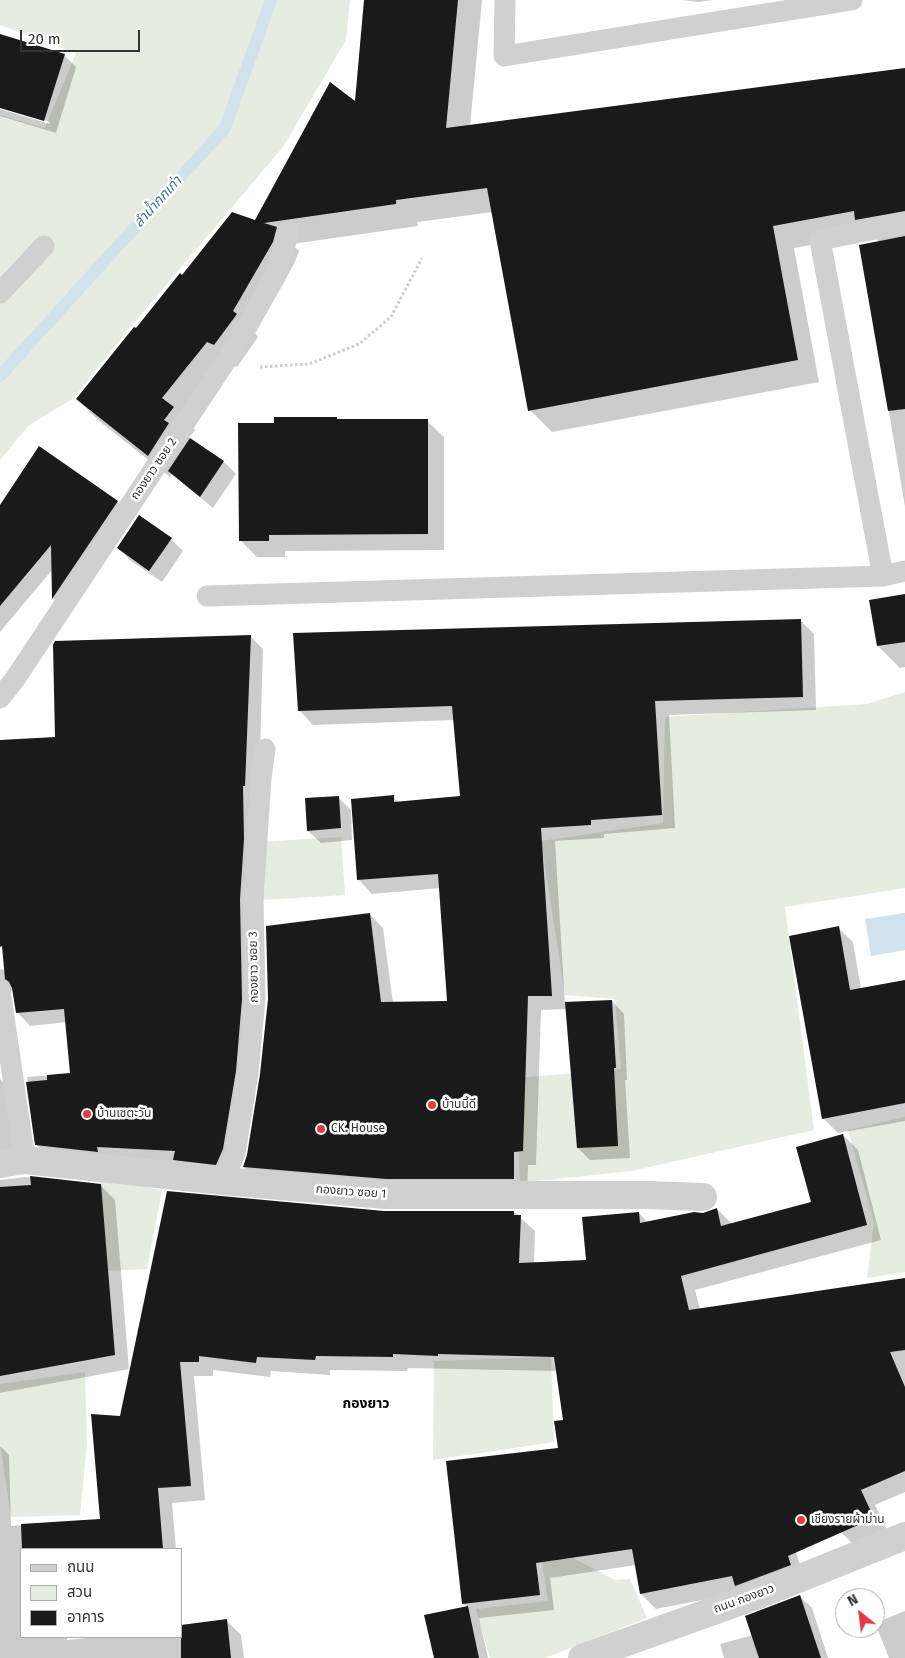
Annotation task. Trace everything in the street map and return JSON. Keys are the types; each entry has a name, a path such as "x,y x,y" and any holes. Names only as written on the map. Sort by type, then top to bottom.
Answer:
{"street":[{"name":"กองยาว ซอย 1","path":"13,1162 385,1195 647,1195 703,1197"},
{"name":"ถนน กองยาว","path":"582,1658 758,1595 905,1536"}],"lane":[{"path":"505,0 504,56 852,0"},
{"path":"883,576 820,240 905,223"},
{"name":"กองยาว ซอย 2","path":"0,698 15,679 228,358 276,274 289,231"},
{"path":"0,293 44,246"},
{"path":"208,596 883,576 905,571"},
{"name":"กองยาว ซอย 3","path":"223,1181 235,1153 248,1074 255,999 253,898 261,778 265,749"},
{"path":"0,990 13,1162"}],"path":[{"path":"228,358 261,367 310,364 359,344 391,317 422,258"}],"green space":[{"path":"0,0 350,0 346,40 283,147 132,325 74,398 28,426 0,460 0,115 45,128 76,53 0,25"},
{"path":"905,692 905,888 785,907 814,1130 631,1171 520,1183 516,1078 621,1069 615,999 565,995 541,841 663,823 665,717 867,704"},
{"path":"341,837 345,895 263,900 260,842"},
{"path":"905,1117 905,1272 867,1278 874,1222 848,1130"},
{"path":"100,1179 162,1190 147,1269 108,1271"},
{"path":"551,1357 554,1442 433,1460 434,1361"},
{"path":"85,1372 87,1444 80,1515 11,1517 0,1443 0,1384"},
{"path":"569,1551 573,1558 615,1580 630,1579 647,1618 545,1658 490,1658 476,1609 548,1601 541,1555"}],"water":[{"path":"905,913 905,950 871,956 865,919"}],"building":[{"path":"364,0 458,0 446,128 905,68 905,211 855,220 854,211 773,226 798,360 528,411 487,188 396,200 396,204 264,223 277,227 273,242 233,311 237,314 214,345 207,342 162,398 174,407 164,420 169,423 148,456 76,399 180,273 182,275 232,212 255,220 330,82 355,101"},
{"path":"0,34 65,54 44,121 0,108"},
{"path":"905,236 905,409 888,411 859,245"},
{"path":"274,417 428,419 428,534 269,535 269,541 239,541 238,423 274,423"},
{"path":"190,438 224,461 200,497 168,471"},
{"path":"39,446 118,501 52,599 51,545 0,606 0,505"},
{"path":"139,515 172,538 149,571 117,548"},
{"path":"905,594 905,642 877,646 869,600"},
{"path":"801,619 803,697 655,701 662,815 591,820 591,825 541,828 552,996 528,996 523,1151 514,1152 514,1179 386,1179 243,1167 247,1155 260,1074 268,999 266,926 370,913 381,1002 447,1001 438,874 357,880 351,799 394,795 394,802 460,796 452,706 298,711 293,633"},
{"path":"251,635 245,786 243,786 244,839 240,899 242,999 236,1071 223,1149 216,1165 173,1160 175,1151 97,1147 98,1152 35,1145 26,1082 47,1080 47,1075 70,1073 64,1009 16,1013 12,988 5,979 2,946 0,947 0,740 55,737 53,645 55,641"},
{"path":"339,796 341,828 307,831 305,798"},
{"path":"839,926 850,990 905,980 905,1103 822,1119 789,936"},
{"path":"612,1000 618,1146 577,1148 565,1002"},
{"path":"843,1134 867,1225 681,1276 689,1310 905,1278 905,1350 890,1352 905,1387 905,1471 861,1490 874,1518 788,1556 791,1565 735,1586 732,1576 640,1594 632,1549 536,1563 540,1595 462,1604 446,1461 558,1448 554,1421 563,1420 554,1357 438,1354 438,1356 393,1354 393,1357 316,1356 315,1360 257,1357 256,1363 199,1356 199,1362 180,1362 191,1486 158,1488 163,1548 22,1548 21,1524 100,1519 91,1414 120,1416 167,1191 384,1211 514,1211 514,1215 521,1215 519,1263 586,1260 582,1217 639,1212 640,1223 694,1212 703,1213 717,1208 721,1226 811,1202 796,1147"},
{"path":"30,1176 101,1184 115,1355 0,1376 0,1187 31,1185"},
{"path":"800,1595 821,1658 759,1658 745,1616"},
{"path":"468,1606 479,1658 434,1658 424,1615"},
{"path":"227,1619 231,1658 181,1658 182,1625"}],"waterway":[{"name":"ลำน้ำกกเก่า","path":"0,376 225,128 271,0"}],"place":[{"name":"บ้านนี้ดี","path":"432,1105"},
{"name":"บ้านเชตะวัน","path":"87,1114"},
{"name":"CK. House","path":"321,1129"},
{"name":"เชียงรายผ้าม่าน","path":"801,1520"}],"district":[{"name":"กองยาว","path":"366,1404"}]}
